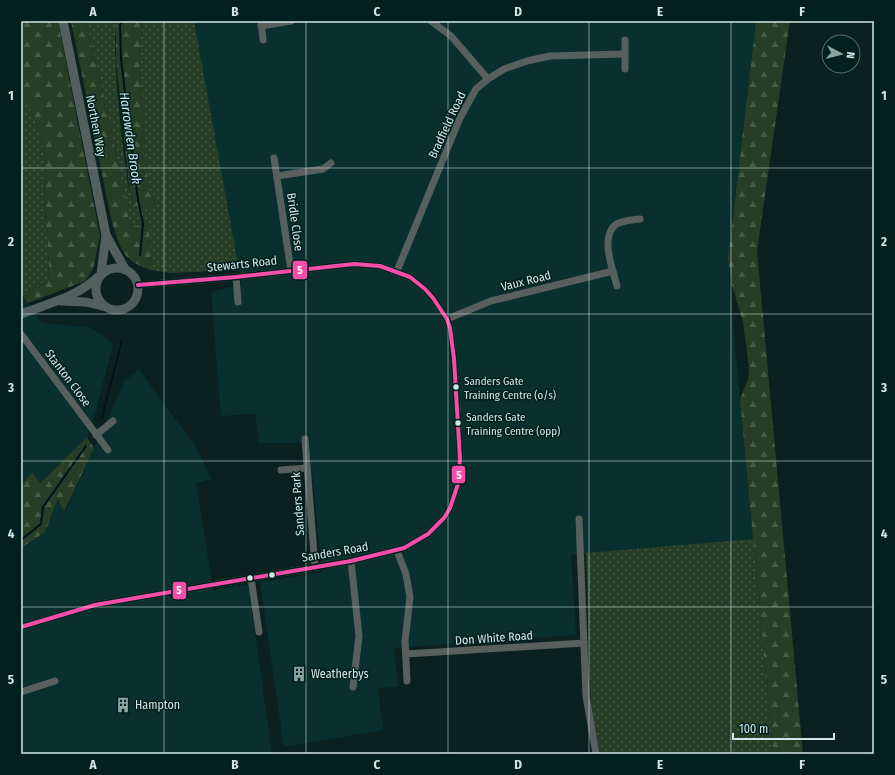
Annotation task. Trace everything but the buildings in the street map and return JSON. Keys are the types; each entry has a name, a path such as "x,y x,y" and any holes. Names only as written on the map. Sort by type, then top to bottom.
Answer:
{"main road":[{"name":"Northen Way","path":"63,21 106,235 125,269"},
{"name":"Northen Way","path":"100,275 106,235"},
{"path":"21,314 60,301 78,293 100,275 112,268 125,269 134,275 138,285 136,297 129,307 121,310 113,310 86,302 60,301"},
{"path":"100,275 96,285 96,293 99,301 106,307"}],"street":[{"path":"263,40 261,24 291,21"},
{"path":"431,21 451,36 488,79"},
{"path":"625,40 625,68"},
{"name":"Bradfield Road","path":"397,271 460,118 476,89 488,79 504,70 536,59 550,56 624,54"},
{"name":"Bridle Close","path":"274,158 291,271"},
{"path":"277,176 324,169 331,163"},
{"path":"617,286 609,250 610,232 615,225 622,222 640,219"},
{"name":"Stewarts Road","path":"138,285 236,277 354,264 380,266 410,277 425,289 447,319"},
{"name":"Vaux Road","path":"447,319 490,301 614,271"},
{"path":"236,277 238,302"},
{"name":"Sanders Road","path":"21,627 95,605 352,561 397,551 420,540 436,526 450,508 458,484 460,459 454,359 452,339 447,319"},
{"name":"Stanton Close","path":"21,334 108,450"},
{"path":"96,435 113,421"},
{"name":"Sanders Park","path":"305,439 315,567"},
{"path":"281,470 307,468"},
{"path":"579,519 587,713 596,754"},
{"path":"397,551 406,574 410,597 405,641 407,680"},
{"path":"352,561 359,636 353,687"},
{"path":"251,578 259,632"},
{"name":"Don White Road","path":"406,654 584,644"},
{"path":"21,692 55,681"}],"shaded area":[{"path":"194,21 756,21 729,245 729,281 753,539 571,555 576,635 394,648 398,687 378,688 383,730 284,747 260,582 322,572 309,443 259,443 255,414 221,416 211,292 241,285"},
{"path":"21,293 42,323 90,327 113,344 95,414 87,437 39,483 32,473 21,485"},
{"path":"139,369 199,452 211,479 196,483 213,590 248,584 272,754 21,754 21,548 45,532 58,499 65,512 124,382"}],"green space":[{"path":"21,21 58,21 100,236 93,269 85,281 28,303 21,293 39,286 48,280 49,264 44,198 46,164 41,135 25,96 21,92"},
{"path":"71,21 86,21 107,110 130,223 135,226 149,225 151,270 134,263 128,258 121,247 112,223"},
{"path":"86,21 118,21 115,51 118,100 128,184 134,205 155,203 149,190 144,135 139,54 143,22 194,21 239,270 171,273 151,270 149,225 135,226 130,223 107,110"},
{"path":"118,21 143,21 139,54 144,135 149,190 155,204 146,210 134,205 129,185 116,59 116,26"},
{"path":"756,21 790,21 757,251 803,754 773,754 740,399 748,380 749,367 743,322 732,285 728,258"},
{"path":"21,92 25,96 41,135 46,164 44,198 49,264 48,280 39,286 21,293"},
{"path":"87,437 94,448 64,512 58,499 45,532 21,548 21,485 32,472 40,483"},
{"path":"753,539 773,754 600,754 591,710 586,553"}],"waterway":[{"name":"Harrowden Brook","path":"122,21 120,25 121,59 138,200 143,224 140,255"},
{"name":"Harrowden Brook","path":"102,417 122,340"},
{"name":"Harrowden Brook","path":"21,540 41,524 43,507 86,446"}],"transit line":[{"name":"5","path":"21,627 95,605 351,561 404,548 428,534 444,518 450,508 458,484 460,459 454,359 450,328 447,319 433,298 425,289 410,277 380,266 354,264 236,277 138,285"}],"place":[{"name":"Sanders Gate Training Centre (o/s)","path":"456,387"},
{"name":"Sanders Gate Training Centre (opp)","path":"458,423"},
{"name":"Weatherbys","path":"299,674"},
{"name":"Hampton","path":"123,705"}]}
